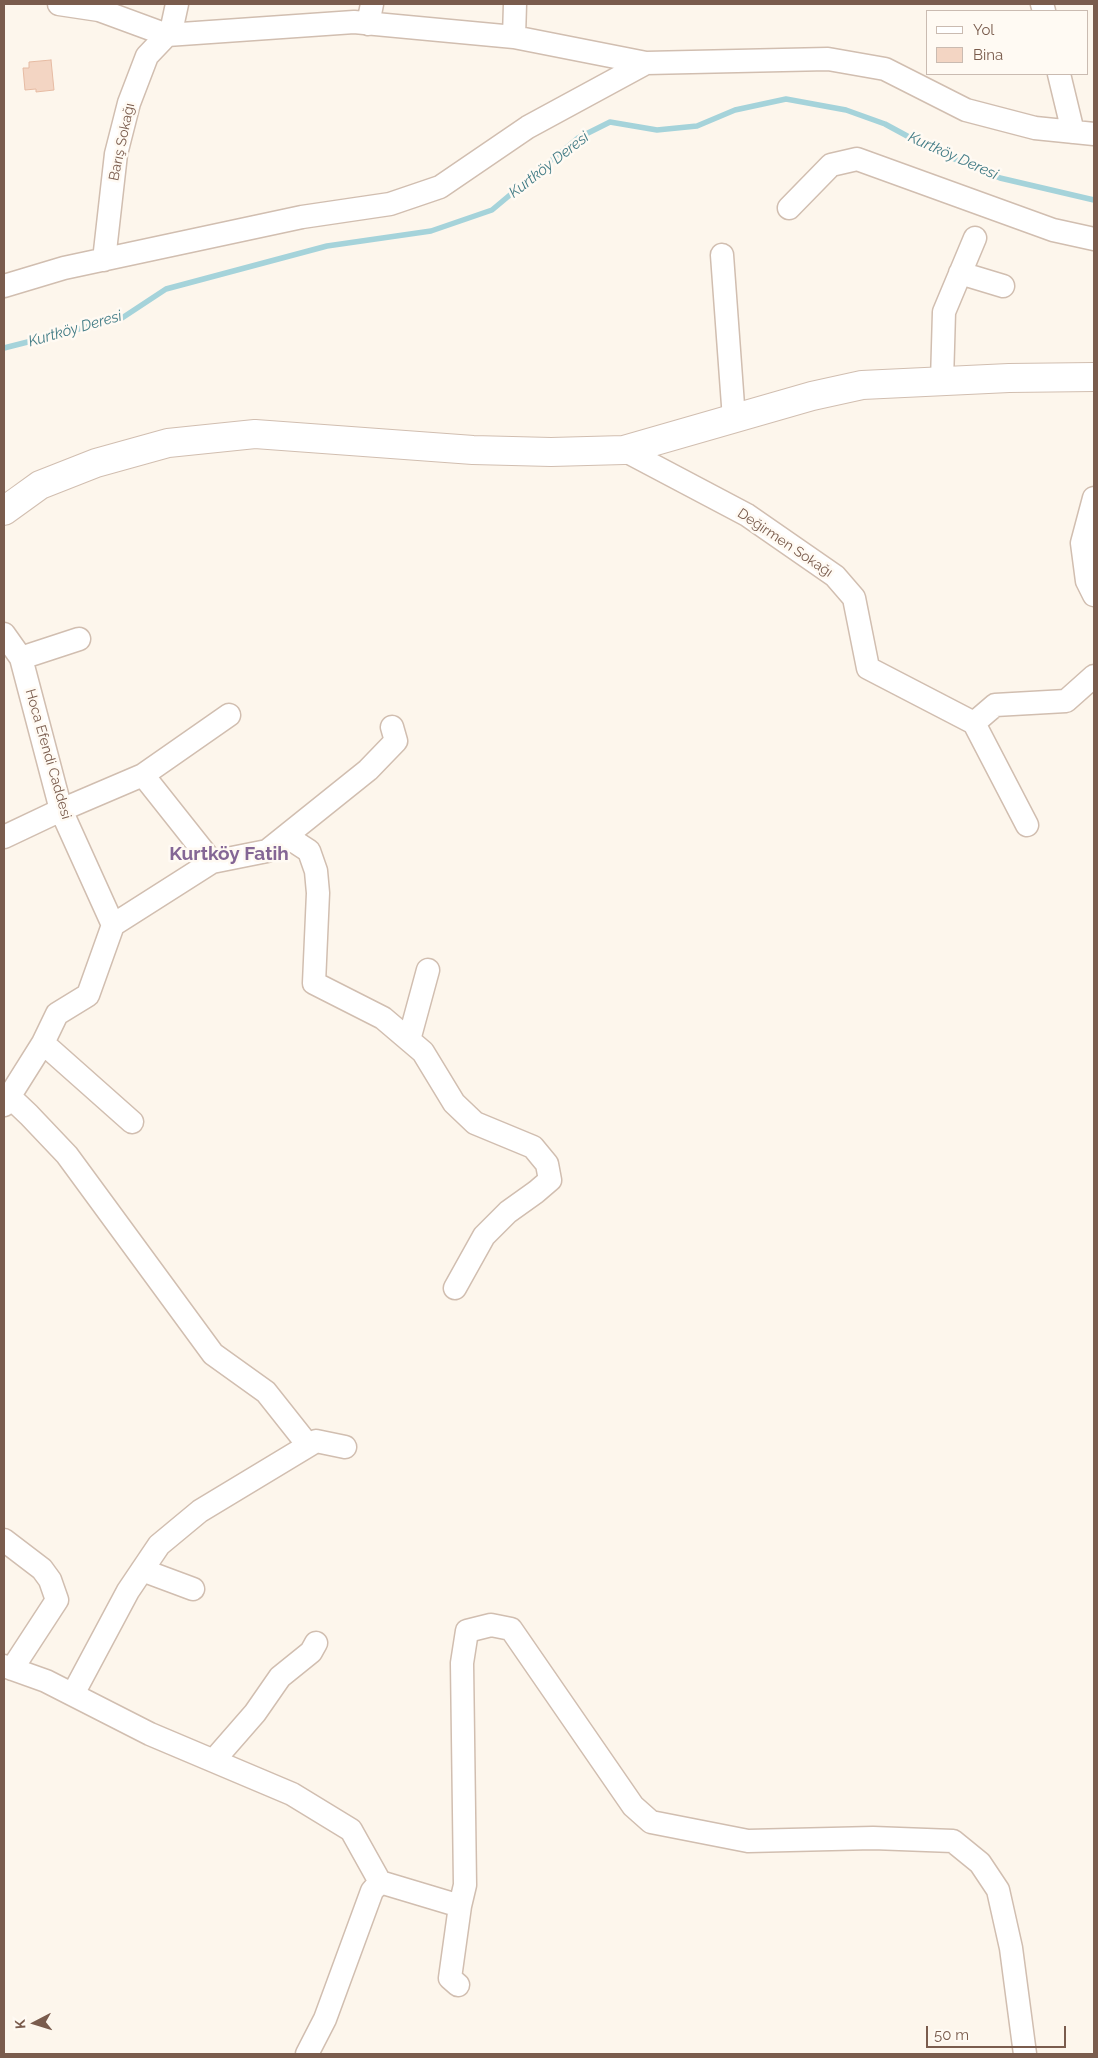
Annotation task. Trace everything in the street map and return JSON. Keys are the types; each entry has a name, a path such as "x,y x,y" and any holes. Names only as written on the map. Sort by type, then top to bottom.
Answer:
{"street":[{"path":"59,4 99,10 167,36 354,22 370,14 514,37 646,63 828,59 885,69 966,110 1035,128 1084,133 1059,75"},
{"path":"167,36 172,27 177,4"},
{"path":"514,37 515,4"},
{"name":"Barış Sokağı","path":"104,260 116,154 129,103 147,56 167,36"},
{"path":"4,286 64,268 302,217 390,204 440,187 528,127 646,63"},
{"path":"789,208 831,165 857,160 1053,230 1094,239"},
{"path":"942,381 944,312 975,238"},
{"path":"722,255 734,419"},
{"path":"960,273 1004,286"},
{"path":"4,511 40,485 96,463 168,443 255,434 473,450 551,452 624,450 812,396 862,385 1094,377"},
{"name":"Değirmen Sokağı","path":"624,450 747,515 835,576 854,598 868,668 974,723"},
{"path":"1094,498 1082,543 1087,581 1094,595"},
{"name":"Hoca Efendi Caddesi","path":"4,634 21,658 61,810 113,925"},
{"path":"21,658 79,639"},
{"path":"1027,825 974,723 995,705 1066,701 1094,676"},
{"path":"4,837 61,810 144,775 229,715"},
{"path":"308,1445 266,1392 213,1354 67,1155 29,1115 6,1101 43,1043 57,1014 88,995 113,925 212,862 267,852 368,770 396,741 392,727"},
{"path":"144,775 212,862"},
{"path":"286,836 309,851 316,871 318,893 314,984 383,1018 423,1052 454,1103 475,1123 533,1147 547,1164 550,1180 508,1212 484,1236 455,1288"},
{"path":"409,1040 428,970"},
{"path":"43,1043 132,1122"},
{"path":"72,1694 128,1591 159,1545 200,1511 308,1445 316,1441 345,1447"},
{"path":"4,1540 42,1569 50,1580 57,1600 8,1668 46,1680 150,1734 292,1794 351,1830 380,1882 460,1906"},
{"path":"142,1570 193,1589"},
{"path":"458,1985 450,1978 460,1906 465,1885 462,1664 467,1631 491,1625 511,1629 634,1806 651,1822 748,1841 873,1838 953,1841 980,1863 998,1890 1011,1948 1025,2054"},
{"path":"214,1760 255,1713 280,1678 311,1652 316,1643"},
{"path":"306,2054 325,2019 372,1890 380,1882"}],"building":[{"path":"51,60 54,90 36,92 36,89 25,90 23,68 29,68 29,62"}],"waterway":[{"name":"Kurtköy Deresi","path":"4,348 122,318 166,289 327,246 431,231 492,210 578,138 610,122 657,130 697,126 735,110 786,99 846,110 885,124 933,150 1000,178 1094,200"}],"district":[{"name":"Kurtköy Fatih","path":"229,854"}]}
